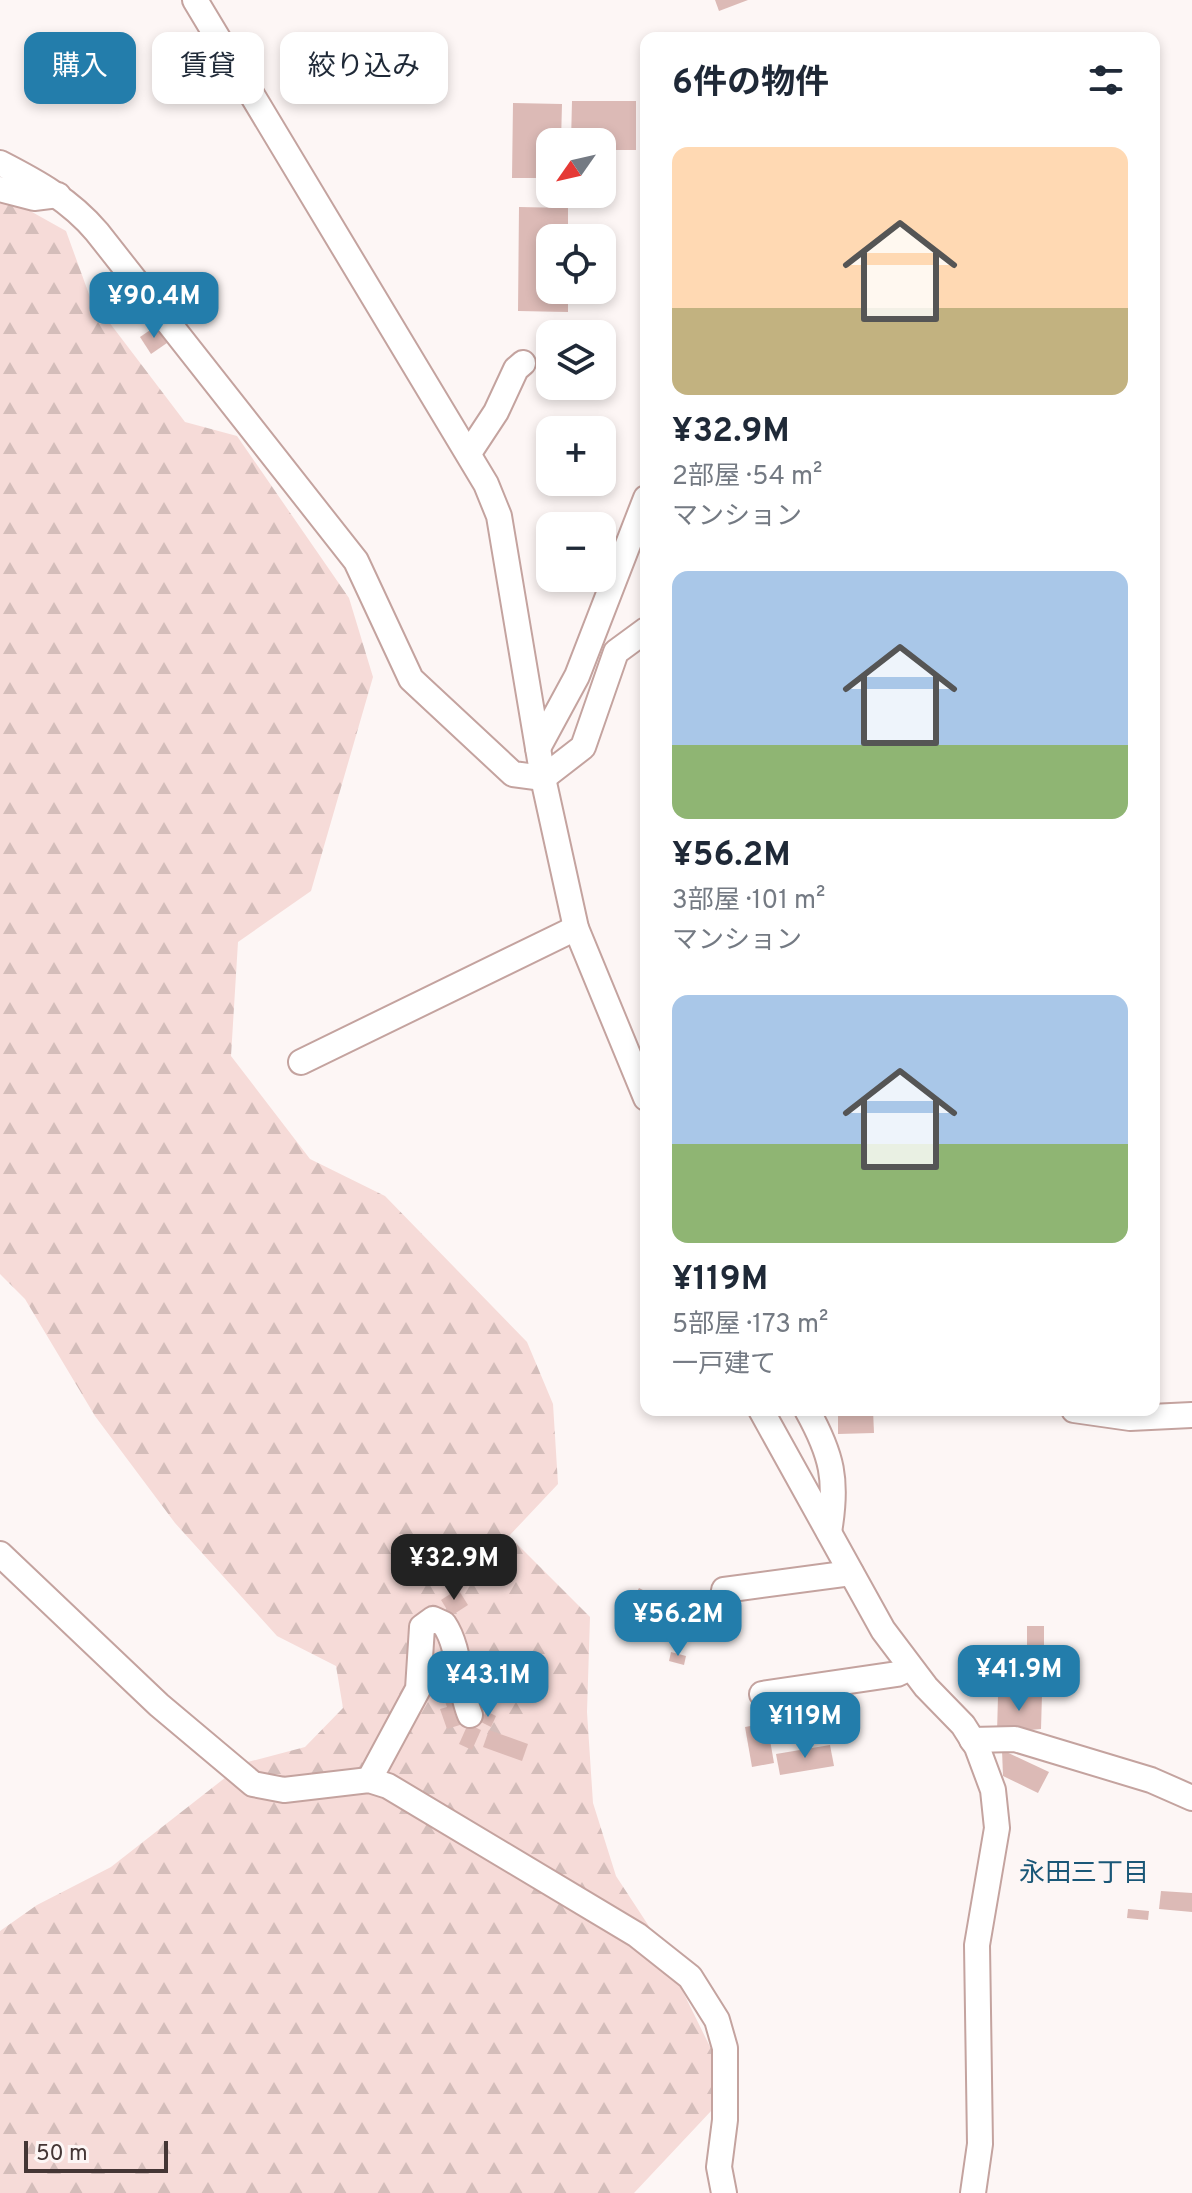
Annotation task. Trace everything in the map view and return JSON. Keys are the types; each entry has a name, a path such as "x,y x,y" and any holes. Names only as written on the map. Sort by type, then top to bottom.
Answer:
{"street":[{"path":"195,0 469,453 499,516 543,778 576,928 640,1083"},
{"path":"0,163 58,195 80,211 356,561 411,679 513,774 543,778 583,747 616,652 640,634"},
{"path":"0,189 34,198 58,195"},
{"path":"469,453 496,412 516,369 523,363"},
{"path":"538,748 577,676 640,513"},
{"path":"301,1062 576,928"},
{"path":"1116,1416 1192,1415"},
{"path":"764,1416 851,1573 910,1668 963,1725 993,1790 997,1828 977,1945 980,2144 973,2193"},
{"path":"810,1416 828,1448 832,1466 834,1499 829,1532"},
{"path":"0,1554 159,1705 253,1784 284,1790 369,1780 388,1786 637,1935 690,1977 717,2020 725,2048 725,2120 719,2167 724,2193"},
{"path":"724,1590 851,1573"},
{"path":"369,1780 418,1689 422,1627 433,1619 444,1624 451,1637 460,1692 470,1715"},
{"path":"762,1694 897,1674 910,1668"},
{"path":"972,1740 1015,1739 1151,1780 1192,1798"}],"green space":[{"path":"0,198 7,198 66,231 90,297 185,422 237,436 349,598 373,677 311,891 238,942 231,1056 310,1159 385,1196 527,1342 553,1404 558,1484 509,1536 590,1617 587,1712 593,1803 616,1876 656,1937 719,2065 712,2110 634,2193 0,2193 0,1931 37,1905 111,1867 244,1763 305,1747 343,1708 336,1666 277,1636 175,1523 95,1416 25,1299 0,1274"}],"building":[{"path":"715,0 748,0 719,11"},
{"path":"572,101 636,101 636,150 616,150 616,128 571,128"},
{"path":"513,103 562,104 561,128 536,128 536,178 512,178"},
{"path":"519,207 568,208 568,224 536,224 536,304 568,304 568,312 518,311"},
{"path":"156,326 167,343 151,354 140,337"},
{"path":"838,1416 873,1416 874,1433 838,1434"},
{"path":"639,1588 664,1601 669,1590 705,1608 694,1632 668,1620 664,1628 628,1609"},
{"path":"458,1589 468,1605 451,1616 441,1600"},
{"path":"1027,1626 1044,1626 1044,1651 1027,1651"},
{"path":"671,1652 686,1656 684,1665 669,1661"},
{"path":"452,1690 463,1724 447,1729 440,1709 447,1707 442,1693"},
{"path":"1013,1693 1042,1694 1041,1729 997,1733 998,1696 1013,1697"},
{"path":"815,1710 827,1727 809,1739 798,1723"},
{"path":"486,1711 496,1716 491,1727 481,1722"},
{"path":"767,1723 774,1763 752,1767 745,1727"},
{"path":"468,1724 481,1730 472,1750 459,1744"},
{"path":"489,1730 528,1744 522,1761 483,1747"},
{"path":"830,1745 834,1766 780,1775 776,1754"},
{"path":"1002,1750 1049,1772 1038,1793 1003,1776"},
{"path":"1161,1891 1192,1893 1192,1912 1159,1909"},
{"path":"1128,1909 1149,1911 1148,1920 1127,1918"}],"district":[{"name":"永田三丁目","path":"1084,1872"}]}
